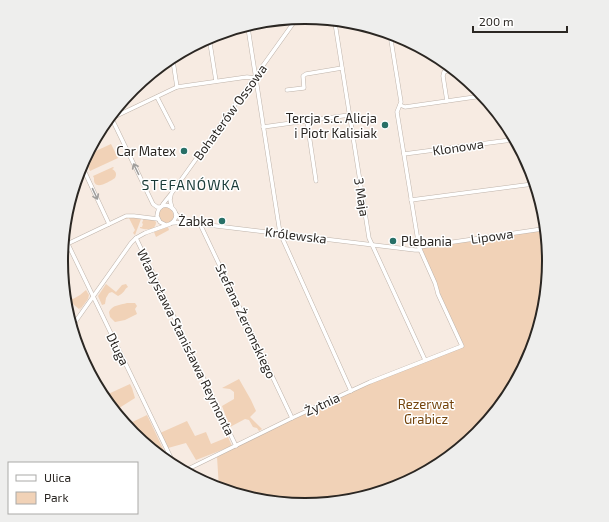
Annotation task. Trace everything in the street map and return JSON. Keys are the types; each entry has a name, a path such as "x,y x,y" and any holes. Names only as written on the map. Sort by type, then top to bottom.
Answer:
{"street":[{"name":"Bohaterów Ossowa","path":"162,207 292,25"},
{"name":"3 Maja","path":"335,26 369,238 425,360"},
{"path":"248,31 280,234 350,391"},
{"path":"391,41 401,102 397,112 419,248"},
{"path":"211,43 216,82"},
{"path":"173,64 177,87"},
{"path":"287,90 304,88 303,76 306,74 342,68"},
{"path":"446,71 444,72 443,76 447,101"},
{"path":"116,117 177,87 247,77 255,78"},
{"path":"158,97 172,128"},
{"path":"400,106 405,107 476,97"},
{"path":"263,127 349,115"},
{"path":"113,121 153,204 157,207 167,206 172,208"},
{"path":"307,122 316,181"},
{"name":"Klonowa","path":"404,154 509,140"},
{"path":"85,173 109,224"},
{"path":"411,200 529,185"},
{"path":"171,194 170,200 172,208 181,220 187,222"},
{"path":"152,218 162,207"},
{"path":"153,230 156,227 158,220 157,214"},
{"path":"76,321 128,246 136,238 145,233 172,223 175,220 176,214"},
{"path":"68,244 129,215 152,218 166,225"},
{"name":"Królewska","path":"172,223 187,222 371,245 419,248"},
{"name":"Stefana Żeromskiego","path":"200,224 292,418"},
{"name":"Lipowa","path":"419,248 539,229"},
{"name":"Władysława Stanisława Reymonta","path":"136,238 236,446"},
{"name":"Długa","path":"68,244 170,456"},
{"name":"Żytnia","path":"190,468 370,382 462,346 419,248"}],"green space":[{"path":"111,144 118,158 90,171 88,166 94,152"},
{"path":"113,167 114,168 112,169 116,174 115,178 102,185 94,182 93,176"},
{"path":"167,207 172,210 174,217 172,222 167,223 160,220 158,214 163,208"},
{"path":"128,217 141,218 135,235 133,233 135,230 129,218 124,218"},
{"path":"144,218 153,219 156,222 156,225 153,228 148,229 140,228 142,227"},
{"path":"168,227 169,230 156,237 154,232"},
{"name":"Rezerwat Grabicz","path":"539,230 542,261 541,277 537,307 529,337 510,380 502,393 483,417 461,439 436,458 409,474 366,490 335,496 304,498 274,496 258,493 243,490 219,482 217,457 294,416 462,346 420,248"},
{"path":"106,284 116,292 122,285 126,284 128,287 118,296 112,292 109,293 105,304 102,305 98,296"},
{"path":"86,290 89,295 88,299 79,311 81,307 79,309 71,303 71,297 73,299"},
{"path":"127,303 135,303 137,306 135,309 137,314 125,320 115,322 110,317 110,310 116,306"},
{"path":"239,379 256,411 250,417 262,429 259,431 257,428 253,427 249,420 245,419 230,427 222,406 234,399 234,392 230,389 222,388"},
{"path":"130,384 135,398 119,408 108,394"},
{"path":"147,415 165,452 148,439 131,423"},
{"path":"187,421 195,436 206,432 211,444 228,437 232,446 196,460 186,443 168,448 160,433"}],"place":[{"name":"Tercja s.c. Alicja i Piotr Kalisiak","path":"385,125"},
{"name":"Car Matex","path":"184,151"},
{"name":"Żabka","path":"222,221"},
{"name":"Plebania","path":"393,241"}],"district":[{"name":"STEFANÓWKA","path":"191,185"}]}
